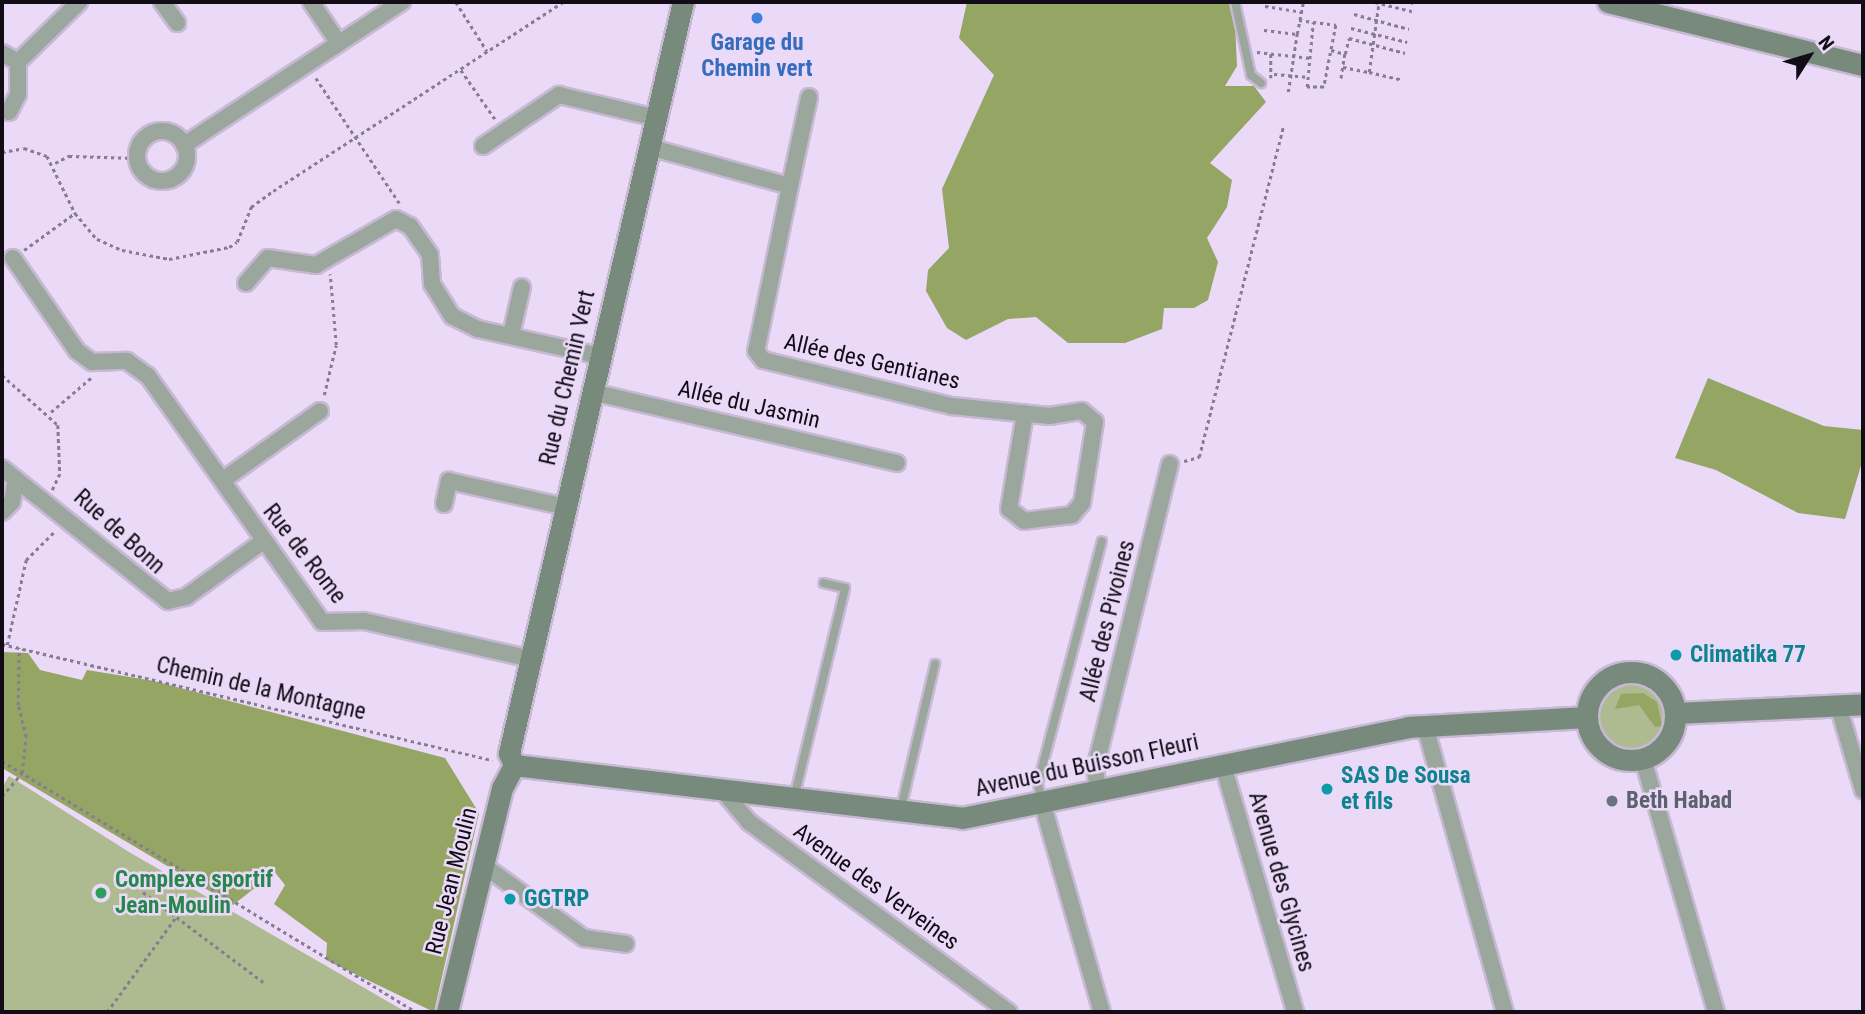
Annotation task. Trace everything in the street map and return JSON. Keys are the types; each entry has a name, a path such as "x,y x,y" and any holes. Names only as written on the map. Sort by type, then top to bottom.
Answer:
{"street":[{"path":"9,112 18,94 18,62 79,2"},
{"path":"162,2 177,23"},
{"path":"311,2 338,43"},
{"path":"184,145 402,2"},
{"name":"Rue du Chemin Vert","path":"514,765 509,754 683,2"},
{"path":"1608,2 1863,65"},
{"path":"2,53 18,62"},
{"path":"483,146 559,95 656,118"},
{"name":"Allée des Gentianes","path":"809,97 756,351 763,360 952,406 1026,414 1082,411 1095,422 1094,455 1082,503 1072,516 1024,521 1009,509 1026,414"},
{"path":"155,132 172,133 184,145 187,161 173,180 149,178 136,158 141,141 155,132"},
{"path":"649,147 790,186"},
{"path":"246,283 263,260 280,260 310,266 387,220 399,220 430,255 432,284 452,316 511,335 600,356"},
{"name":"Rue de Rome","path":"13,258 78,351 92,362 127,361 148,376 223,480 262,542 322,622 364,621 531,659"},
{"path":"511,335 522,287"},
{"name":"Allée du Jasmin","path":"592,392 897,463"},
{"path":"223,480 320,411"},
{"name":"Allée des Pivoines","path":"1098,790 1094,769 1170,464"},
{"name":"Rue de Bonn","path":"2,467 67,516 168,601 186,597 262,542"},
{"path":"2,512 12,502 16,479"},
{"path":"444,504 449,481 566,507"},
{"path":"1622,672 1658,681 1675,713 1667,742 1643,759 1604,752 1586,718 1592,693 1622,672"},
{"path":"1675,713 1863,704"},
{"path":"1839,705 1863,790"},
{"name":"Avenue du Buisson Fleuri","path":"514,765 962,818 1425,726 1586,718"},
{"path":"1425,726 1505,1012"},
{"path":"1643,759 1716,1012"},
{"name":"Rue Jean Moulin","path":"447,1012 502,788 514,765"},
{"name":"Avenue des Glycines","path":"1223,765 1295,1012"},
{"name":"Avenue des Verveines","path":"723,791 749,822 1009,1012"},
{"path":"1042,802 1102,1012"},
{"path":"484,865 584,938 626,944"}],"lane":[{"path":"1235,2 1254,83 1261,83"},
{"path":"1042,802 1038,783 1102,541"},
{"path":"794,799 845,588 824,583"},
{"path":"900,811 935,664"}],"path":[{"path":"456,2 487,51"},
{"path":"2,152 24,148 55,163 75,213 97,239 152,259 229,247 237,242 251,207 563,2"},
{"path":"1288,92 1303,2"},
{"path":"1369,72 1378,2 1412,11"},
{"path":"1265,6 1301,12"},
{"path":"1354,13 1409,29"},
{"path":"1299,20 1336,25 1324,87 1307,88 1313,22"},
{"path":"1351,28 1407,42"},
{"path":"1264,30 1297,34"},
{"path":"1341,79 1349,38 1405,53"},
{"path":"1331,50 1345,54"},
{"path":"1247,51 1311,58"},
{"path":"1271,54 1272,74"},
{"path":"307,64 400,204 399,220"},
{"path":"1343,67 1400,79"},
{"path":"461,70 505,132"},
{"path":"1261,83 1272,74 1309,77"},
{"path":"1170,464 1199,457 1283,127"},
{"path":"55,163 69,156 136,158"},
{"path":"13,258 75,213"},
{"path":"320,411 336,345 327,257"},
{"path":"51,412 107,361"},
{"path":"2,375 51,412 58,425 60,474 47,500"},
{"path":"7,645 26,560 67,516"},
{"name":"Chemin de la Montagne","path":"2,644 514,765"},
{"path":"2,796 22,774 26,737 18,705 19,648"},
{"path":"2,761 416,1012"},
{"path":"143,892 266,984"},
{"path":"107,1012 176,917"}],"green space":[{"path":"967,2 1234,2 1237,66 1225,86 1254,86 1266,102 1210,163 1232,180 1227,207 1207,238 1218,262 1208,300 1194,308 1164,308 1162,329 1125,343 1068,343 1036,317 1008,319 966,340 947,328 926,291 928,270 949,248 942,189 994,75 959,38"},
{"path":"1708,378 1824,426 1863,430 1863,459 1845,519 1798,513 1716,470 1675,458"},
{"path":"2,652 28,653 40,670 82,680 87,670 154,681 445,758 479,813 434,1012 326,960 327,943 274,904 285,885 270,866 251,873 256,887 233,905 2,768"},
{"path":"1633,679 1659,692 1668,715 1655,743 1630,752 1606,742 1595,717 1605,690"},
{"path":"1643,693 1657,702 1662,726 1655,727 1639,705 1615,709 1621,694"},
{"name":"Complexe sportif Jean-Moulin","path":"9,776 129,852 406,1012 2,1012 2,788"}],"place":[{"name":"Garage du Chemin vert","path":"757,18"},
{"name":"Climatika 77","path":"1676,655"},
{"name":"SAS De Sousa et fils","path":"1327,789"},
{"name":"Beth Habad","path":"1612,801"},
{"name":"Complexe sportif Jean-Moulin","path":"101,893"},
{"name":"GGTRP","path":"510,899"}]}
